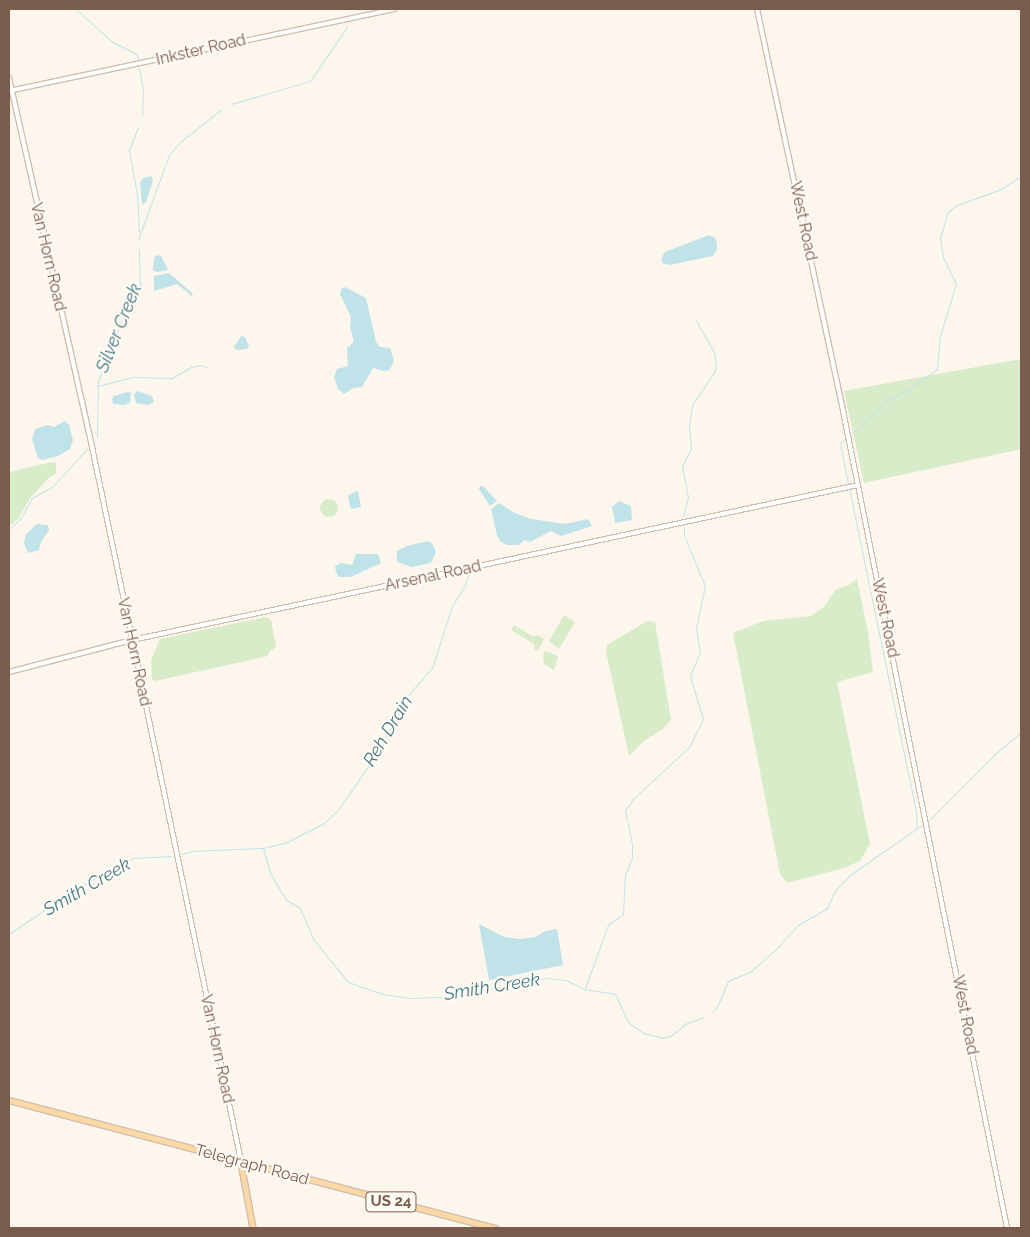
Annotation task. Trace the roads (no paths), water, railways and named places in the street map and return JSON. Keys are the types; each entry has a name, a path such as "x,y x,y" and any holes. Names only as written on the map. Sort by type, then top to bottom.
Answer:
{"main road":[{"name":"Telegraph Road","path":"9,1100 495,1228"},
{"name":"Van Horn Road","path":"241,1162 253,1228"}],"street":[{"name":"Inkster Road","path":"10,91 394,9"},
{"name":"West Road","path":"757,9 858,485 1007,1228"},
{"name":"Van Horn Road","path":"9,78 10,91 92,447 241,1162"},
{"name":"Arsenal Road","path":"9,672 132,640 858,485"}],"water":[{"path":"151,176 153,180 146,202 142,205 140,182 143,178"},
{"path":"709,235 716,239 717,249 713,256 669,265 662,263 662,257 665,252"},
{"path":"157,255 161,256 168,270 157,272 153,270 154,258"},
{"path":"169,273 192,293 193,297 177,284 154,291 154,276"},
{"path":"345,287 366,298 376,342 380,347 390,348 394,360 390,370 384,371 373,368 362,387 353,388 344,394 338,389 334,377 337,369 348,366 347,348 354,342 350,327 351,317 340,294 342,288"},
{"path":"241,336 245,337 249,346 247,349 236,350 234,347"},
{"path":"137,391 152,396 154,402 148,405 136,403 134,395"},
{"path":"128,392 131,393 130,403 124,405 113,404 112,399 114,396"},
{"path":"65,421 69,425 73,440 70,449 58,456 42,460 38,458 32,439 35,429 48,425 54,427"},
{"path":"480,486 483,486 497,501 490,506 479,489"},
{"path":"358,491 361,507 353,509 350,507 348,495"},
{"path":"619,501 631,506 632,520 615,523 612,507"},
{"path":"499,503 515,513 531,519 565,524 588,519 592,526 561,536 551,531 530,542 524,540 519,545 507,545 501,542 497,535 491,509"},
{"path":"37,524 48,525 49,530 41,542 39,550 28,553 24,543 26,534"},
{"path":"428,541 432,543 436,552 431,563 412,567 397,562 397,551 407,546"},
{"path":"356,554 378,554 381,563 351,577 339,577 335,566 341,563 352,565"},
{"path":"479,924 504,937 520,939 536,937 545,931 557,929 563,965 489,980"}],"waterway":[{"path":"76,9 111,41 136,54 139,60"},
{"name":"Silver Creek","path":"231,104 310,81 347,27"},
{"path":"139,68 143,90 142,115"},
{"name":"Silver Creek","path":"138,240 169,155 180,142 222,109"},
{"path":"138,127 129,151 137,194 139,232"},
{"path":"850,435 891,398 908,390 937,369 940,336 956,284 943,257 940,238 948,212 957,205 999,190 1021,176"},
{"name":"Silver Creek","path":"97,437 98,381 127,305 140,284 139,249"},
{"path":"683,516 688,497 682,466 691,448 689,424 692,405 715,371 716,364 714,352 696,321"},
{"path":"98,386 132,377 172,378 191,367 200,365 207,367"},
{"path":"847,438 840,443 848,484"},
{"name":"Silver Creek","path":"9,529 20,519 32,498 52,487 87,449"},
{"path":"849,488 916,812 917,829"},
{"path":"627,821 625,810 633,799 689,747 703,719 690,676 700,653 696,628 705,586 684,535 684,527"},
{"name":"Reh Drain","path":"181,854 193,851 263,848 285,843 324,823 338,810 373,759 410,693 432,668 452,606 465,585 469,573"},
{"name":"Smith Creek","path":"929,820 995,754 1021,732"},
{"path":"585,988 608,925 623,914 625,875 632,858 632,844 628,823"},
{"name":"Smith Creek","path":"712,1012 717,1007 728,981 751,971 777,948 798,925 827,908 835,891 850,875 923,824"},
{"name":"Smith Creek","path":"263,848 270,873 286,900 300,908 313,939 348,982 382,994 410,998 446,997 547,978 566,980 584,989 615,994 628,1022 643,1033 663,1038 672,1035 685,1024 703,1017"},
{"name":"Smith Creek","path":"9,934 69,893 133,858 171,856"}]}
